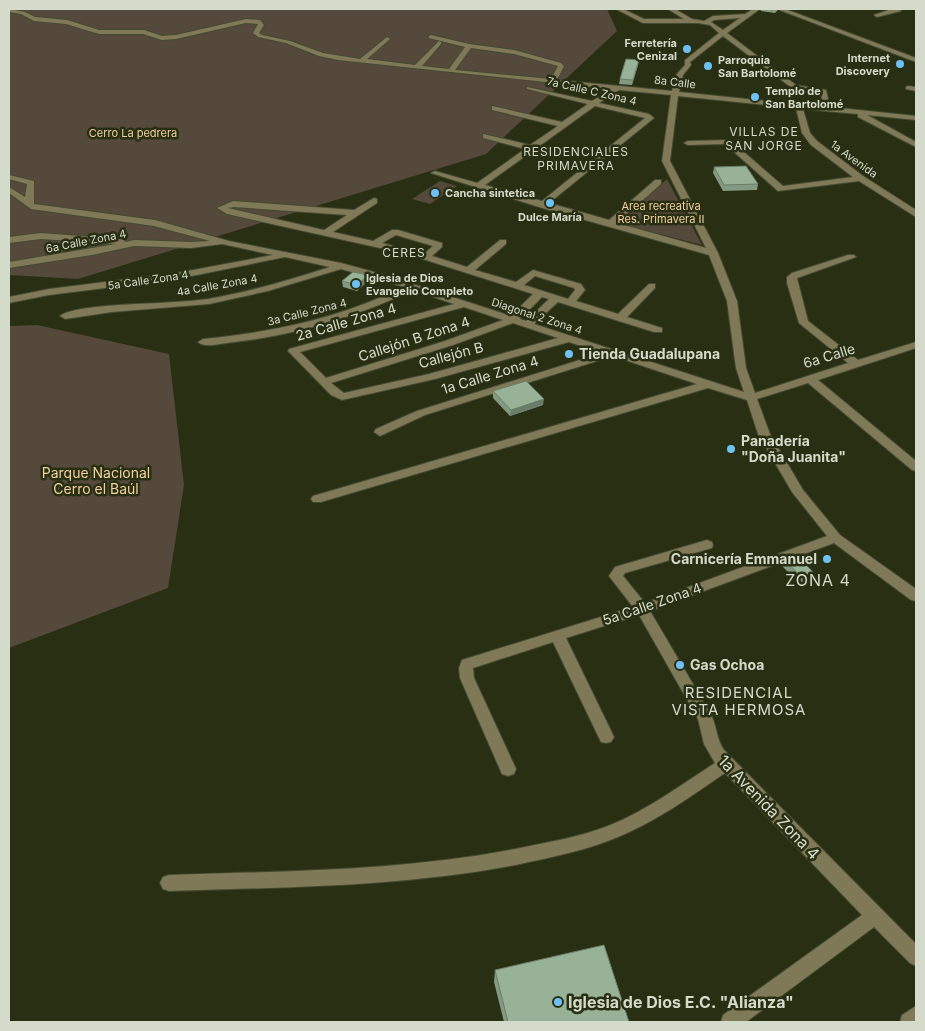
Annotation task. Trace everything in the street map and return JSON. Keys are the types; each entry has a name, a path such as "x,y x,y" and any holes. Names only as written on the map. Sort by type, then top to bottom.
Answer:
{"street":[{"path":"619,9 643,22 706,22 725,34 794,87 824,91 827,109"},
{"path":"671,9 691,21"},
{"path":"757,9 688,65 678,80 666,161 713,252 732,301 741,368 764,434 798,492 835,538 916,596"},
{"path":"706,22 713,18 750,16 765,9"},
{"path":"780,9 916,60"},
{"path":"877,15 898,11 895,9"},
{"name":"8a Calle","path":"9,10 23,13 34,19 67,22 99,32 144,32 162,38 176,37 246,22 255,22 261,25 256,33 260,36 288,42 321,55 451,71 916,118"},
{"path":"431,37 469,46 514,52 561,65 554,81"},
{"path":"362,60 387,38"},
{"path":"416,67 439,43"},
{"path":"451,71 469,46"},
{"path":"904,55 916,52"},
{"path":"478,186 594,103 620,87"},
{"name":"7a Calle C Zona 4","path":"529,88 650,117 649,120 542,205"},
{"name":"1a Avenida","path":"798,106 804,129 809,138 860,178 916,214"},
{"path":"495,108 564,125"},
{"path":"856,112 916,145"},
{"path":"486,136 531,148"},
{"path":"688,143 727,142 781,189 860,178"},
{"path":"436,173 542,205 713,252"},
{"path":"9,177 26,181 32,185"},
{"path":"610,224 658,182"},
{"path":"9,189 32,185"},
{"path":"28,203 32,185"},
{"path":"9,189 35,207 154,223 228,243"},
{"path":"326,233 374,201"},
{"path":"357,213 233,204 221,208 227,211 426,257 658,330"},
{"path":"374,244 391,233 396,232 440,245 426,257"},
{"path":"9,240 41,236 134,243"},
{"path":"86,238 92,252"},
{"path":"469,270 504,242"},
{"name":"6a Calle Zona 4","path":"9,265 92,252 134,243 191,245 228,243"},
{"name":"Diagonal 2 Zona 4","path":"228,243 341,266 382,277 750,398"},
{"name":"5a Calle Zona 4","path":"9,300 49,292 177,276 286,255"},
{"path":"850,257 795,275 792,277 792,283 803,321 856,364"},
{"name":"4a Calle Zona 4","path":"65,316 97,309 183,304 226,298 280,286 341,266"},
{"path":"518,286 528,275 535,274 578,286 580,290 570,302"},
{"path":"621,317 652,286"},
{"name":"3a Calle Zona 4","path":"203,342 234,340 315,324 366,309 411,288"},
{"path":"513,320 540,293"},
{"path":"527,325 556,298"},
{"name":"2a Calle Zona 4","path":"323,382 293,351 464,304"},
{"name":"Callejón B Zona 4","path":"323,382 449,343 513,320"},
{"name":"Callejón B","path":"323,382 342,397 431,376 567,339"},
{"name":"6a Calle","path":"750,398 916,345"},
{"name":"1a Calle Zona 4","path":"380,432 421,413 612,353"},
{"path":"809,378 916,467"},
{"path":"317,499 710,384"},
{"name":"5a Calle Zona 4","path":"508,770 467,678 466,668 468,664 642,609 835,538"},
{"name":"1a Avenida Zona 4","path":"707,545 618,571 618,578 642,609 705,717 708,723 708,739 712,748 916,957"},
{"path":"557,636 606,738"},
{"path":"168,883 406,872 494,862 527,855 612,832 642,818 726,764"},
{"path":"730,1022 875,916"},
{"path":"908,1022 916,1016"}],"green space":[{"name":"Cerro La pedrera","path":"9,9 607,9 617,31 486,154 78,279 9,275"},
{"name":"Area recreativa Res. Primavera II","path":"667,179 702,245 617,223"},
{"name":"Cancha sintetica","path":"440,181 457,186 430,204 412,199"},
{"name":"Parque Nacional Cerro el Baúl","path":"37,325 169,354 184,485 168,588 9,648 9,326"}],"building":[{"path":"626,59 639,60 633,80 620,79"},
{"path":"746,166 758,184 724,185 714,167"},
{"path":"353,272 368,275 357,285 342,281"},
{"path":"526,381 544,399 511,410 493,391"},
{"path":"796,555 814,573 802,578 784,559"},
{"name":"Iglesia de Dios E.C. \"Alianza\"","path":"604,945 629,1022 508,1022 495,970"}],"place":[{"name":"Ferretería Cenizal","path":"687,49"},
{"name":"Internet Discovery","path":"900,64"},
{"name":"Parroquia San Bartolomé","path":"708,66"},
{"name":"Templo de San Bartolomé","path":"755,97"},
{"name":"Cancha sintetica","path":"435,193"},
{"name":"Dulce María","path":"550,203"},
{"name":"Iglesia de Dios Evangelio Completo","path":"356,284"},
{"name":"Tienda Guadalupana","path":"569,354"},
{"name":"Panadería \"Doña Juanita\"","path":"731,449"},
{"name":"Carnicería Emmanuel","path":"827,559"},
{"name":"Gas Ochoa","path":"680,665"},
{"name":"Iglesia de Dios E.C. \"Alianza\"","path":"558,1002"}],"district":[{"name":"VILLAS DE SAN JORGE","path":"764,139"},
{"name":"RESIDENCIALES PRIMAVERA","path":"576,159"},
{"name":"CERES","path":"404,253"},
{"name":"ZONA 4","path":"818,580"},
{"name":"RESIDENCIAL VISTA HERMOSA","path":"739,702"}]}
